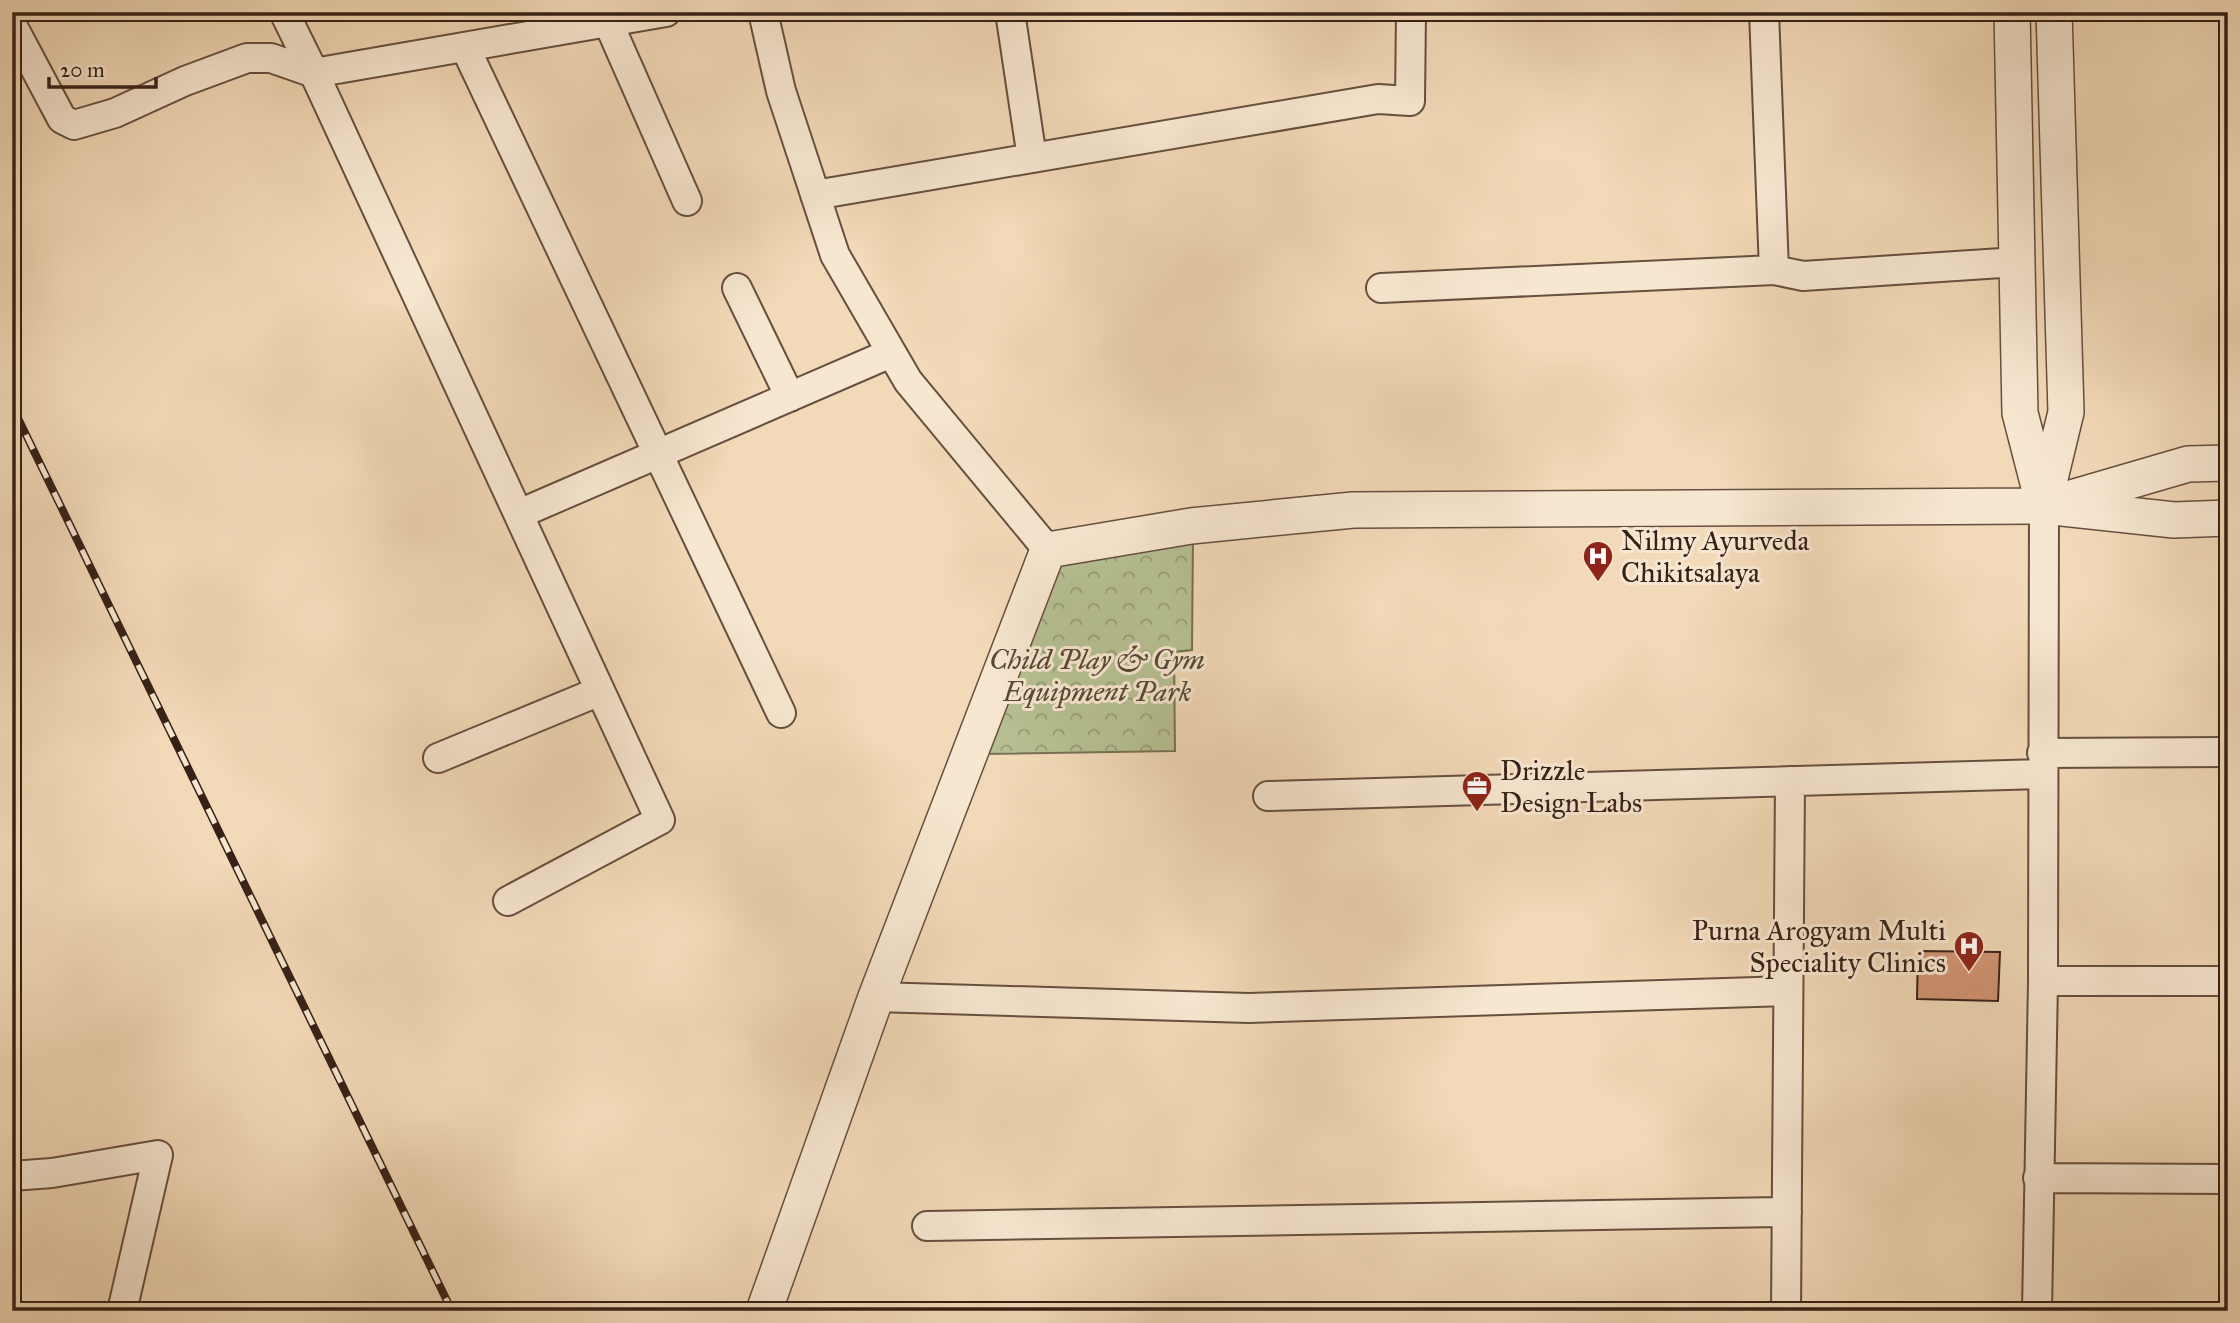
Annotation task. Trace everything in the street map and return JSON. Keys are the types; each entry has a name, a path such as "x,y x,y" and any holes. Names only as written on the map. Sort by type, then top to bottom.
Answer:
{"street":[{"path":"284,12 660,820 508,901"},
{"path":"12,25 62,119 74,125 115,113 185,81 247,58 271,58 314,73 666,12"},
{"path":"763,12 781,91 835,255 908,381 1048,550"},
{"path":"1010,12 1032,158"},
{"path":"815,195 1378,99 1410,101 1411,12"},
{"path":"1764,12 1774,271"},
{"path":"2012,12 2020,413 2044,506"},
{"path":"2037,1311 2043,981 2044,506 2066,412 2054,12"},
{"path":"608,22 687,201"},
{"path":"465,47 781,713"},
{"path":"1381,288 1774,271 1803,276 2017,262"},
{"path":"737,288 790,397"},
{"path":"519,514 891,353"},
{"path":"2044,506 2188,464 2228,463"},
{"path":"1048,550 1191,526 1353,510 2044,506 2174,520 2228,518"},
{"path":"764,1311 876,997 1048,550"},
{"path":"438,758 600,691"},
{"path":"1268,796 1790,781 2228,752"},
{"path":"1786,1311 1790,781"},
{"path":"2043,981 2228,981"},
{"path":"876,997 1249,1008 1788,991"},
{"path":"12,1176 52,1173 158,1155 122,1311"},
{"path":"2038,1178 2228,1179"},
{"path":"927,1226 1787,1212"}],"green space":[{"name":"Child Play & Gym Equipment Park","path":"1193,535 1192,650 1174,652 1175,751 981,754 1059,562"}],"building":[{"path":"1918,951 2000,952 1998,1001 1917,999"}],"railway":[{"path":"12,406 452,1311"}],"place":[{"name":"Nilmy Ayurveda Chikitsalaya","path":"1598,583"},
{"name":"Drizzle Design Labs","path":"1477,813"},
{"name":"Purna Arogyam Multi Speciality Clinics","path":"1969,973"}]}
